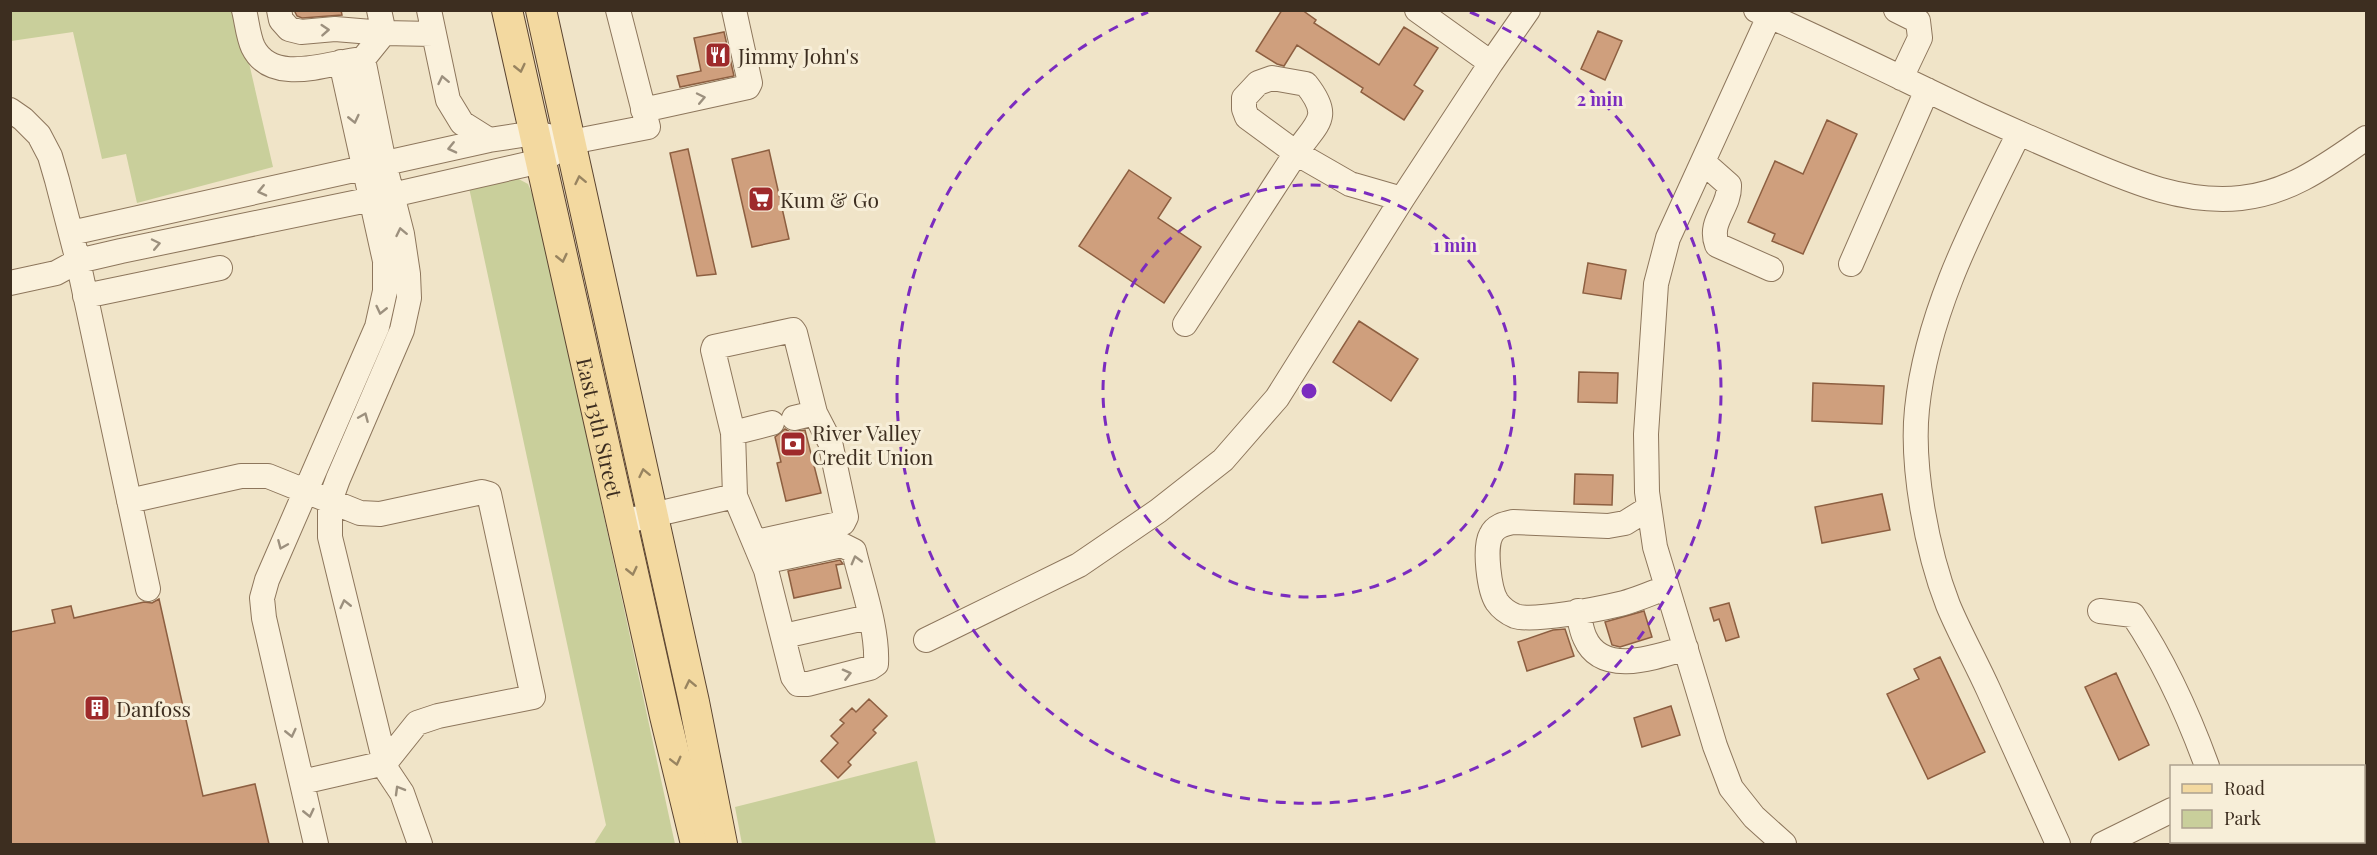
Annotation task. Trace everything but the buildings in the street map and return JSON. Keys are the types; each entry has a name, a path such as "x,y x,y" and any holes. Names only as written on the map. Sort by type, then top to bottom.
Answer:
{"main road":[{"name":"East 13th Street","path":"507,10 621,522 696,844"},
{"name":"East 13th Street","path":"541,10 653,515 722,844"}],"lane":[{"path":"244,10 252,46 259,57 273,68 290,70 352,60 381,22"},
{"path":"279,10 281,20 289,29 301,32 381,22 431,22 448,100 462,123 489,140"},
{"path":"10,283 56,273 78,261 121,251 382,197 538,147 648,127 618,10"},
{"path":"644,110 748,87 750,83 734,10"},
{"path":"1417,10 1491,63"},
{"path":"926,640 1079,565 1158,511 1223,459 1277,398 1402,199 1528,10"},
{"path":"1896,10 1918,21 1920,38 1900,78"},
{"path":"1784,844 1754,817 1731,788 1715,746 1655,547 1647,492 1646,434 1656,284 1668,238 1703,162 1766,12 2019,134 2127,180 2164,192 2206,199 2241,198 2285,188 2302,181 2367,138"},
{"path":"352,60 382,197 405,254 409,297 402,330 330,501 330,537 385,763 402,794 420,844"},
{"path":"1851,264 1927,90"},
{"path":"10,110 39,135 50,156 78,261 148,589"},
{"path":"2019,134 1975,221 1931,337 1917,409 1916,453 1923,508 1948,604 2058,844"},
{"path":"71,233 489,140 538,147"},
{"path":"1185,324 1296,153 1350,184 1402,199"},
{"path":"1703,162 1730,185 1730,192 1713,230 1717,245 1771,269"},
{"path":"316,844 264,618 262,598 267,580 377,327 385,291 382,197"},
{"path":"115,224 129,287"},
{"path":"85,296 220,268"},
{"path":"760,552 842,545 850,547 854,551 870,617 876,664 870,668 808,684 798,684 793,677 760,552 741,514 735,496 733,432 713,355 714,347 793,330 795,333 793,418"},
{"path":"733,432 793,418 830,442 845,520 843,523 760,552"},
{"path":"129,501 241,476 268,476 360,513 380,514 482,492 489,494 533,693 530,699 438,716 417,723 385,763 302,782"},
{"path":"621,522 735,496"},
{"path":"1649,508 1625,523 1608,526 1513,522 1500,525 1491,534 1487,546 1488,569 1496,601 1507,612 1518,617 1536,617 1620,604 1667,587"},
{"path":"1578,611 1585,640 1598,654 1611,661 1628,662 1686,648"},
{"path":"2100,611 2133,615 2157,654 2195,734 2207,765"},
{"path":"784,636 870,617"},
{"path":"2103,844 2170,811"}],"green space":[{"path":"11,11 237,11 273,167 137,203 126,154 102,159 73,32 11,41"},
{"path":"513,176 528,184 536,203 675,844 594,844 606,825 468,183"},
{"path":"917,761 936,844 742,844 735,807"}],"place":[{"name":"Jimmy John's","path":"718,55"},
{"name":"Kum & Go","path":"761,199"},
{"name":"River Valley Credit Union","path":"793,444"},
{"name":"Danfoss","path":"97,708"}]}
